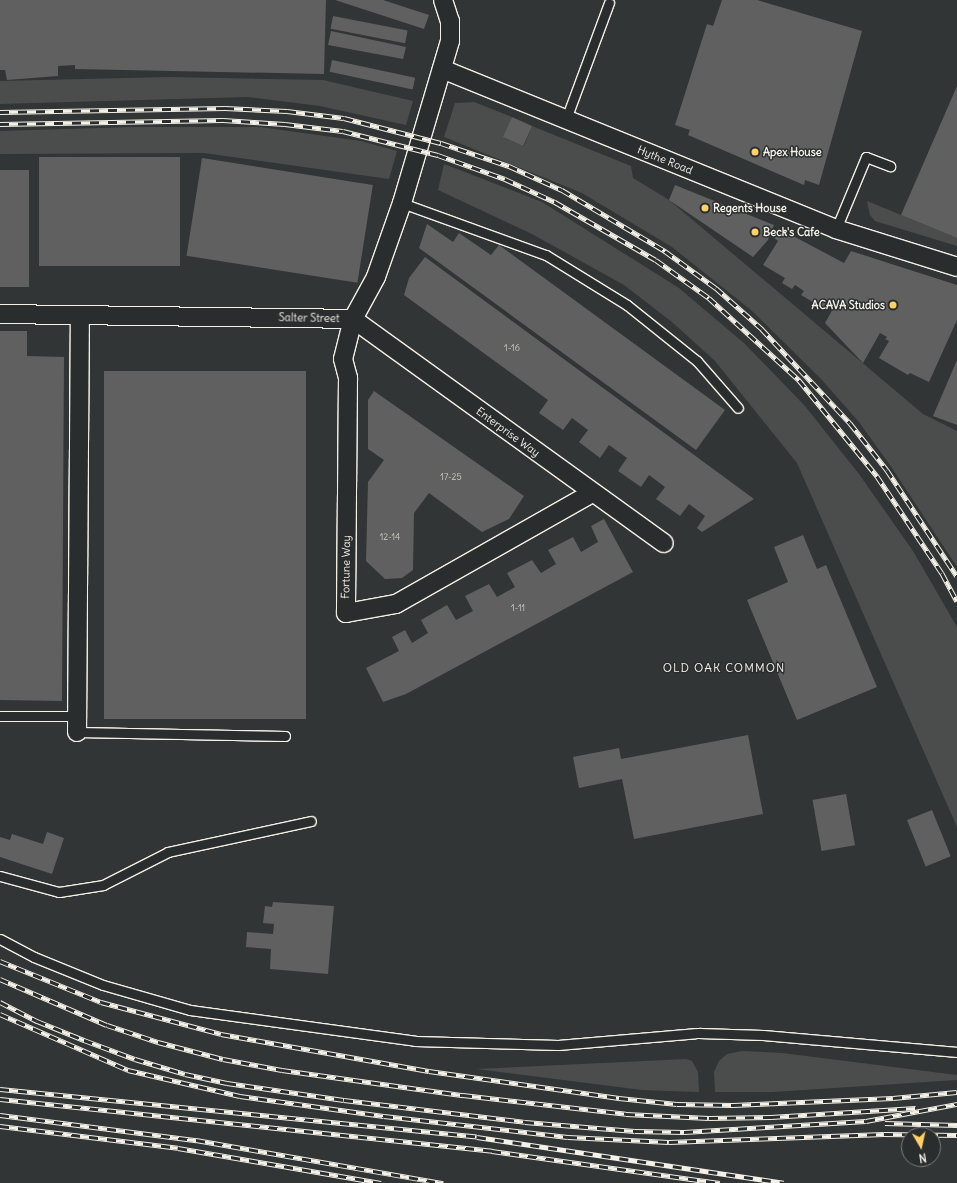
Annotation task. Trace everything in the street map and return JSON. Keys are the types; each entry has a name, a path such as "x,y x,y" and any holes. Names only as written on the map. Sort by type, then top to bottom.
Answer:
{"street":[{"path":"442,69 450,34 450,21 443,0"},
{"name":"Hythe Road","path":"442,69 836,229 957,267"},
{"name":"Salter Street","path":"0,314 353,319 376,278 402,202 442,69"},
{"path":"77,724 80,316"},
{"name":"Enterprise Way","path":"353,319 592,493 664,543"},
{"name":"Fortune Way","path":"353,319 343,359 348,378 346,613 396,604 592,493"}],"lane":[{"path":"566,119 609,3"},
{"path":"836,229 866,157 890,166"},
{"path":"402,202 546,254 645,319 697,361 738,408"},
{"path":"0,716 77,724 284,736"},
{"path":"0,876 59,892 103,885 168,852 311,821"},
{"path":"0,939 34,957 103,985 190,1010 415,1041 558,1045 699,1033 763,1035 957,1052"}],"shaded area":[{"path":"169,77 323,80 413,101 406,125 320,106 248,97 0,104 0,81"},
{"path":"474,102 512,117 504,138 524,146 532,126 631,166 633,178 669,200 923,414 957,431 957,567 892,468 859,422 821,379 751,310 672,247 582,193 444,137 455,103"},
{"path":"133,127 260,127 361,141 397,151 389,179 204,153 0,154 0,131"},
{"path":"444,164 542,202 679,288 745,344 805,406 859,474 913,551 957,627 957,827 797,463 715,361 672,322 624,285 532,234 438,190"},
{"path":"867,201 957,238 957,246 875,221 870,215"},
{"path":"742,1051 782,1053 957,1075 957,1080 773,1092 715,1092 714,1072 719,1061 727,1054"},
{"path":"686,1059 692,1061 698,1072 699,1092 642,1090 476,1069"}],"building":[{"path":"0,0 326,0 324,74 75,69 75,65 58,66 58,76 7,80 5,70 0,70"},
{"path":"335,0 383,0 429,15 424,29"},
{"path":"722,0 757,0 862,31 819,185 805,180 804,185 688,135 690,130 675,125 707,24 713,26"},
{"path":"333,16 408,31 405,43 331,29"},
{"path":"331,31 406,47 403,59 328,45"},
{"path":"332,60 415,78 413,89 330,72"},
{"path":"957,86 957,238 901,215"},
{"path":"512,117 532,126 523,146 503,137"},
{"path":"39,157 180,157 180,266 39,266"},
{"path":"202,158 373,185 357,283 187,256"},
{"path":"0,170 29,170 29,287 0,287"},
{"name":"Regents House","path":"675,185 774,225 768,240 753,257 669,200"},
{"path":"427,224 453,242 459,233 491,255 499,245 725,410 696,450 419,248"},
{"name":"ACAVA Studios","path":"778,228 844,263 851,251 957,285 957,320 929,382 910,373 908,375 879,358 889,341 885,339 887,337 880,333 863,363 825,323 834,307 826,303 823,308 801,295 804,291 795,285 792,289 782,283 785,278 763,265 778,241 773,237"},
{"path":"425,257 754,499 702,532 697,528 705,516 689,504 680,516 656,499 665,487 649,475 641,487 618,471 627,458 609,445 600,458 579,442 588,430 572,418 563,430 539,413 548,400 404,295 409,278"},
{"path":"0,331 27,331 27,356 64,357 62,701 0,700"},
{"path":"957,360 957,425 933,416"},
{"path":"104,371 306,371 306,719 104,719"},
{"path":"374,391 524,496 509,519 482,532 429,493 414,513 413,570 402,578 385,579 366,561 368,482 384,460 368,449 368,400"},
{"path":"604,519 633,572 406,694 383,702 366,668 399,651 392,637 405,630 412,643 428,633 421,620 447,605 456,620 473,611 465,596 489,584 497,597 515,587 507,573 532,560 541,573 556,564 548,550 573,537 581,552 598,542 591,526"},
{"path":"803,535 817,569 826,565 877,687 797,720 747,600 788,582 774,547"},
{"path":"748,735 763,814 634,839 622,779 579,788 573,757 619,748 621,759"},
{"path":"846,794 855,845 822,851 813,800"},
{"path":"932,810 951,856 926,866 907,820"},
{"path":"47,832 64,838 52,874 0,857 0,837 10,840 12,834 43,844"},
{"path":"273,902 334,906 328,974 270,969 271,949 246,947 247,932 273,934 274,924 263,923 265,906 272,907"}],"railway":[{"path":"0,112 225,108 287,111 344,118 441,143 509,166 562,190 665,251 716,288 762,329 850,423 887,470 957,576"},
{"path":"0,124 223,120 285,124 343,131 438,155 505,179 555,202 656,260 709,298 799,380 877,476 942,573 957,601"},
{"path":"0,961 101,1002 221,1034 429,1071 619,1098 677,1104 733,1105 893,1098 957,1092"},
{"path":"0,979 107,1025 158,1042 223,1059 282,1070 463,1095 626,1114 709,1118 771,1117 916,1108"},
{"path":"0,1002 37,1021 84,1040 135,1059 185,1074 227,1083 344,1100 525,1122 635,1131 684,1132 866,1121 957,1104"},
{"path":"0,1014 128,1070 240,1096 384,1116 568,1137 669,1142 884,1134 957,1135"},
{"path":"0,1089 477,1137 784,1183"},
{"path":"0,1099 492,1151 720,1183"},
{"path":"0,1115 196,1140 443,1183"},
{"path":"885,1123 957,1125"},
{"path":"0,1126 178,1148 381,1183"}],"place":[{"name":"Apex House","path":"755,152"},
{"name":"Regents House","path":"705,208"},
{"name":"Beck's Cafe","path":"755,232"},
{"name":"ACAVA Studios","path":"893,305"}],"district":[{"name":"OLD OAK COMMON","path":"724,668"}]}
